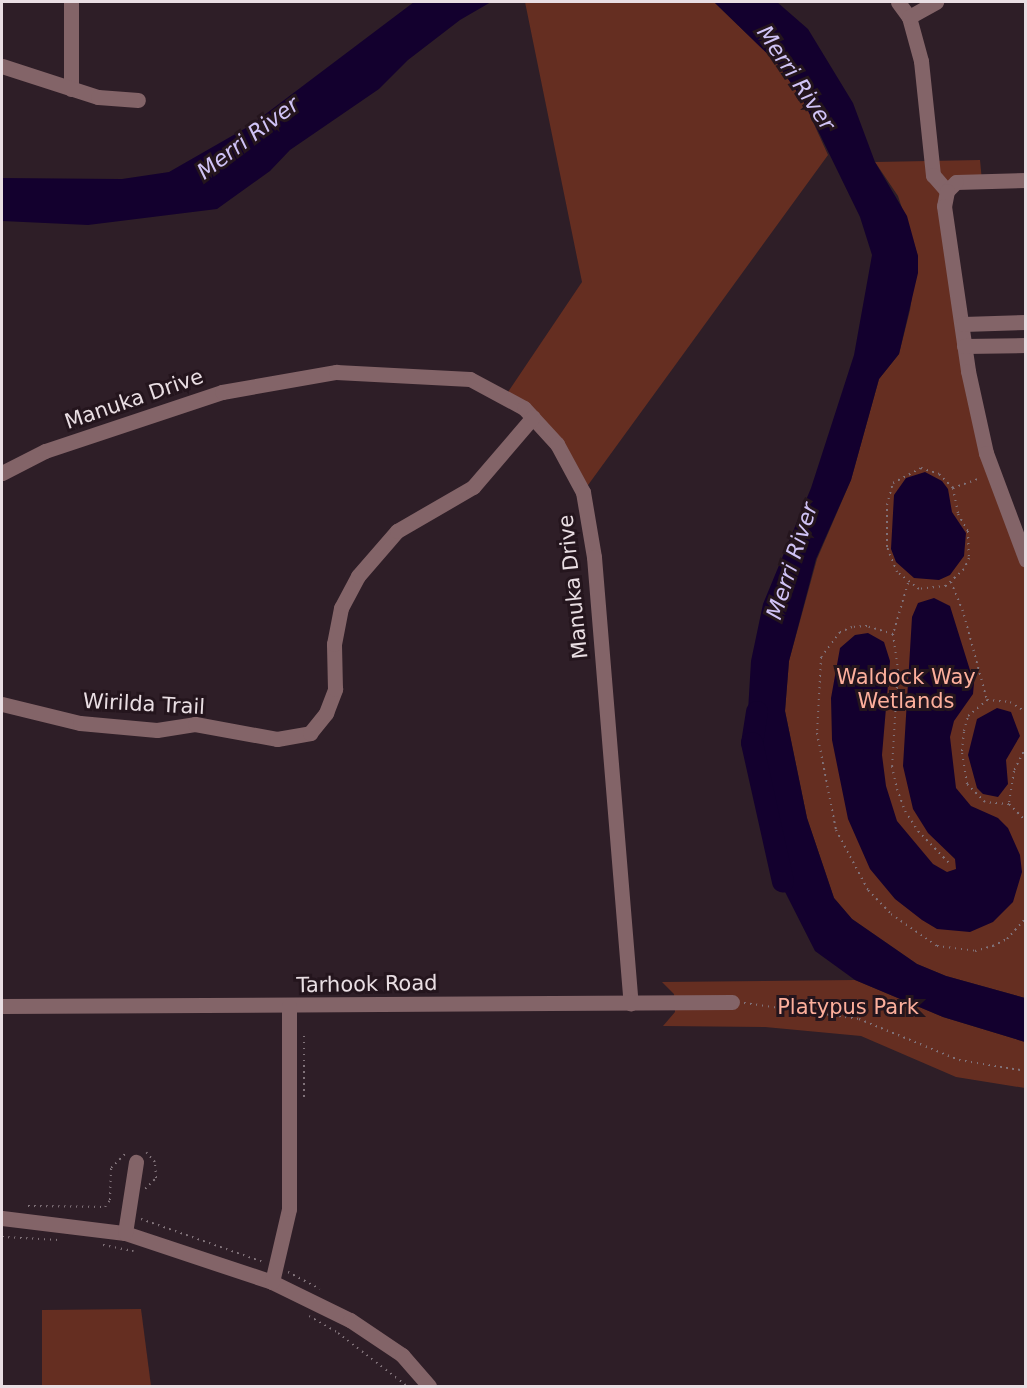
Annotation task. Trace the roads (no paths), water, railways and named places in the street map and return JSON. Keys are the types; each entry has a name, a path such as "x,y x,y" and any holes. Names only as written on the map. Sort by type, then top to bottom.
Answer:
{"street":[{"path":"71,2 71,89"},
{"path":"898,2 909,17 921,61 933,175 947,192"},
{"path":"909,17 936,2"},
{"path":"2,66 98,97 138,100"},
{"path":"1025,558 986,453 964,346 963,324 944,206 947,192 956,182 1026,180"},
{"path":"963,324 1026,322"},
{"path":"964,346 1026,345"},
{"name":"Manuka Drive","path":"2,473 45,451 222,392 336,372 470,380 524,408 557,444 584,492 594,557 631,1003"},
{"name":"Wirilda Trail","path":"2,704 80,723 157,730 195,724 278,739 310,733 326,713 335,689 341,608 358,576 397,531 473,487 533,417"},
{"name":"Tarhook Road","path":"2,1006 732,1002"},
{"path":"272,1282 289,1209 289,1006"},
{"path":"125,1233 135,1154"},
{"path":"2,1218 125,1233 272,1282 350,1320 402,1354 429,1386"}],"water":[{"path":"414,2 491,2 460,20 408,60 379,89 290,150 270,171 217,209 88,225 2,221 2,178 122,179 169,172 251,125"},
{"path":"714,2 777,2 808,29 853,103 875,162 907,216 918,256 918,273 899,354 879,379 851,480 816,559 789,661 785,711 807,818 834,898 852,919 917,964 946,976 1025,998 1025,1042 943,1017 855,980 815,951 780,882 775,843 763,809 748,711 751,661 763,604 811,488 854,355 872,255 860,217 803,100 776,62"},
{"path":"925,472 942,481 948,489 952,512 966,533 964,556 950,575 939,580 914,578 896,562 891,549 894,495 906,478"},
{"path":"934,598 950,606 974,683 973,694 954,721 950,737 956,788 971,806 998,818 1008,828 1020,855 1022,872 1013,902 993,922 970,932 937,929 922,920 895,899 870,869 848,819 832,740 831,698 840,648 855,635 868,633 884,642 890,661 882,755 886,786 897,821 933,864 947,872 956,869 955,859 928,833 913,809 903,766 912,617 918,603"},
{"path":"997,708 1011,712 1020,736 1006,760 1008,784 998,797 983,794 977,788 968,755 977,719"}],"waterway":[{"name":"Merri River","path":"757,712 752,743 783,882"}],"park label":[{"name":"Waldock Way Wetlands","path":"906,689"},
{"name":"Platypus Park","path":"848,1007"}]}
